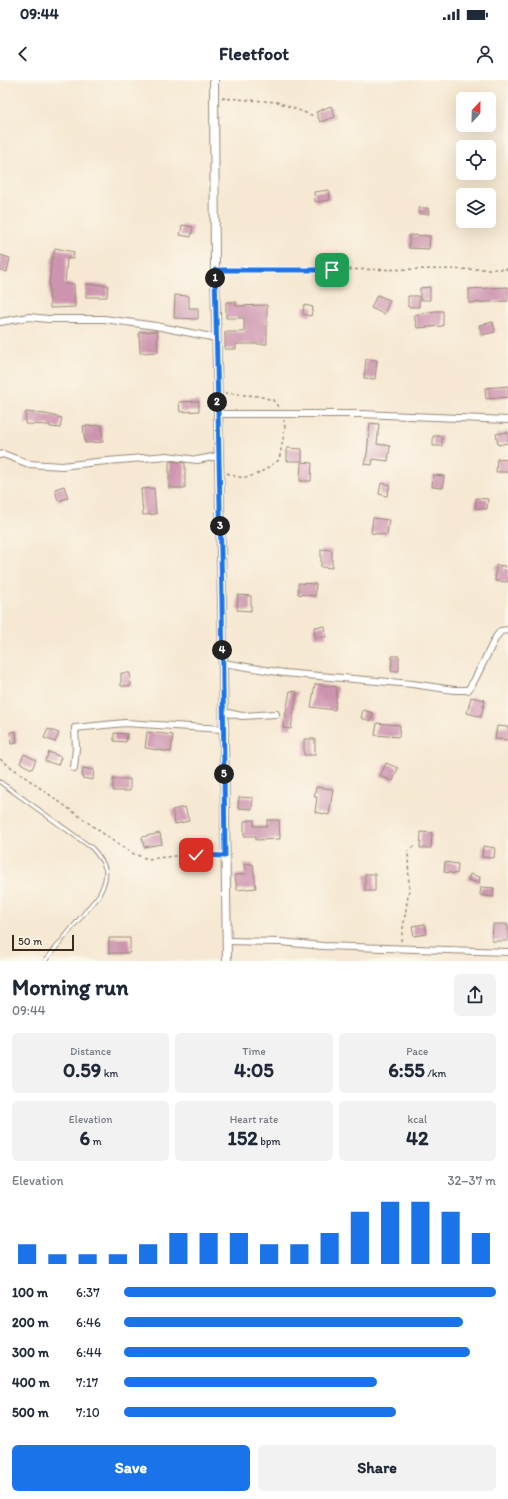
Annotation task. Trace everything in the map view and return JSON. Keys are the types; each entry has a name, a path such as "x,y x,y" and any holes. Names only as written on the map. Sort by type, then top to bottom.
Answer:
{"street":[{"path":"214,80 217,414 227,961"},
{"path":"0,322 29,317 48,319 104,319 156,326 216,338"},
{"path":"217,414 361,414 508,420"},
{"path":"0,455 3,454 29,464 62,466 167,456 197,460 218,456"},
{"path":"222,663 284,673 412,684 454,690 468,690 496,638 501,631 508,630"},
{"path":"223,712 242,716 276,714"},
{"path":"74,768 76,748 75,728 124,723 223,729"},
{"path":"227,941 281,942 323,946 508,952"}],"lane":[{"path":"0,782 92,848 101,858 106,871 105,883 99,895 45,961"}],"path":[{"path":"214,97 277,102 314,116"},
{"path":"215,270 508,269"},
{"path":"217,392 258,396 273,400 283,414 285,429 279,460 257,475 244,478 234,477 219,468"},
{"path":"0,758 118,845 134,854 148,859 196,855 225,856"},
{"path":"400,948 409,890 408,851 416,845"}],"building":[{"path":"331,106 335,117 320,122 316,112"},
{"path":"329,190 330,200 315,202 314,192"},
{"path":"419,208 428,208 429,214 419,214"},
{"path":"182,225 193,227 191,237 180,235"},
{"path":"409,235 430,236 429,249 409,248"},
{"path":"55,248 74,252 73,259 67,258 65,284 74,284 75,307 50,308 49,284 52,257"},
{"path":"0,255 10,258 7,272 0,270"},
{"path":"86,284 108,285 107,297 86,297"},
{"path":"430,287 430,300 420,300 420,288"},
{"path":"508,287 508,301 469,303 469,289"},
{"path":"175,295 189,296 189,308 198,308 198,319 174,318"},
{"path":"377,295 390,300 384,314 371,308"},
{"path":"408,296 419,296 419,307 408,307"},
{"path":"226,302 236,302 236,306 267,305 267,344 236,344 236,349 225,349 225,332 244,332 244,318 226,318"},
{"path":"304,305 313,307 311,316 303,314"},
{"path":"443,311 443,326 417,328 414,315"},
{"path":"493,322 495,332 482,335 479,325"},
{"path":"157,331 158,352 140,353 139,332"},
{"path":"366,359 377,360 375,379 364,378"},
{"path":"508,386 508,397 486,399 485,388"},
{"path":"199,401 199,411 180,412 179,402"},
{"path":"26,412 46,414 62,418 60,428 50,427 50,425 25,424"},
{"path":"370,423 379,424 377,444 390,446 388,461 373,459 372,465 364,464 367,454"},
{"path":"102,425 103,442 85,443 83,426"},
{"path":"508,432 508,443 498,445 496,434"},
{"path":"433,436 442,436 442,446 433,446"},
{"path":"287,448 302,449 302,461 287,461"},
{"path":"497,459 508,460 508,472 496,472"},
{"path":"169,461 185,463 185,488 169,488"},
{"path":"301,462 312,463 311,481 300,481"},
{"path":"433,475 444,476 443,488 432,487"},
{"path":"381,483 390,485 387,496 379,494"},
{"path":"64,486 68,498 58,501 55,489"},
{"path":"154,488 156,514 143,515 141,489"},
{"path":"476,498 488,499 487,509 475,508"},
{"path":"373,518 389,520 387,535 371,533"},
{"path":"321,549 332,550 332,568 321,567"},
{"path":"496,565 505,566 504,571 508,571 508,582 495,581"},
{"path":"298,583 316,584 315,596 298,594"},
{"path":"238,595 251,596 251,611 237,610"},
{"path":"325,626 326,637 315,637 314,627"},
{"path":"392,656 399,656 399,671 391,671"},
{"path":"121,673 130,673 131,686 121,686"},
{"path":"315,684 337,687 335,710 311,707"},
{"path":"290,691 297,692 291,729 283,728"},
{"path":"471,697 485,700 481,717 467,713"},
{"path":"363,710 373,713 371,721 361,718"},
{"path":"377,723 400,725 399,737 375,735"},
{"path":"497,726 508,727 508,740 495,739"},
{"path":"48,729 59,733 55,742 44,738"},
{"path":"16,731 17,743 11,744 10,732"},
{"path":"147,732 173,735 171,752 145,748"},
{"path":"114,733 127,734 126,742 114,741"},
{"path":"304,739 315,739 315,755 304,755"},
{"path":"49,752 61,757 58,765 45,761"},
{"path":"24,754 36,760 32,769 20,763"},
{"path":"386,763 398,768 393,781 380,776"},
{"path":"83,768 94,770 93,780 82,778"},
{"path":"113,779 130,779 130,791 113,791"},
{"path":"316,787 333,789 329,815 315,812 317,797 314,797"},
{"path":"239,797 253,798 252,809 238,808"},
{"path":"185,807 189,821 175,824 172,810"},
{"path":"254,820 254,826 267,826 267,820 279,820 280,839 256,840 256,836 244,836 244,821"},
{"path":"421,832 432,833 431,848 420,848"},
{"path":"160,833 162,844 144,847 142,837"},
{"path":"483,846 495,848 494,858 482,857"},
{"path":"445,862 458,864 457,874 444,872"},
{"path":"244,864 253,864 256,888 237,890 235,875 245,874"},
{"path":"365,874 375,874 375,891 365,891"},
{"path":"470,874 480,877 479,883 468,880"},
{"path":"481,887 494,888 493,897 480,895"},
{"path":"425,924 427,934 414,936 412,926"},
{"path":"493,924 507,924 508,941 492,941"},
{"path":"109,938 130,938 130,953 109,953"}],"route":[{"path":"196,855 225,856 222,600 215,270 332,270"}]}
